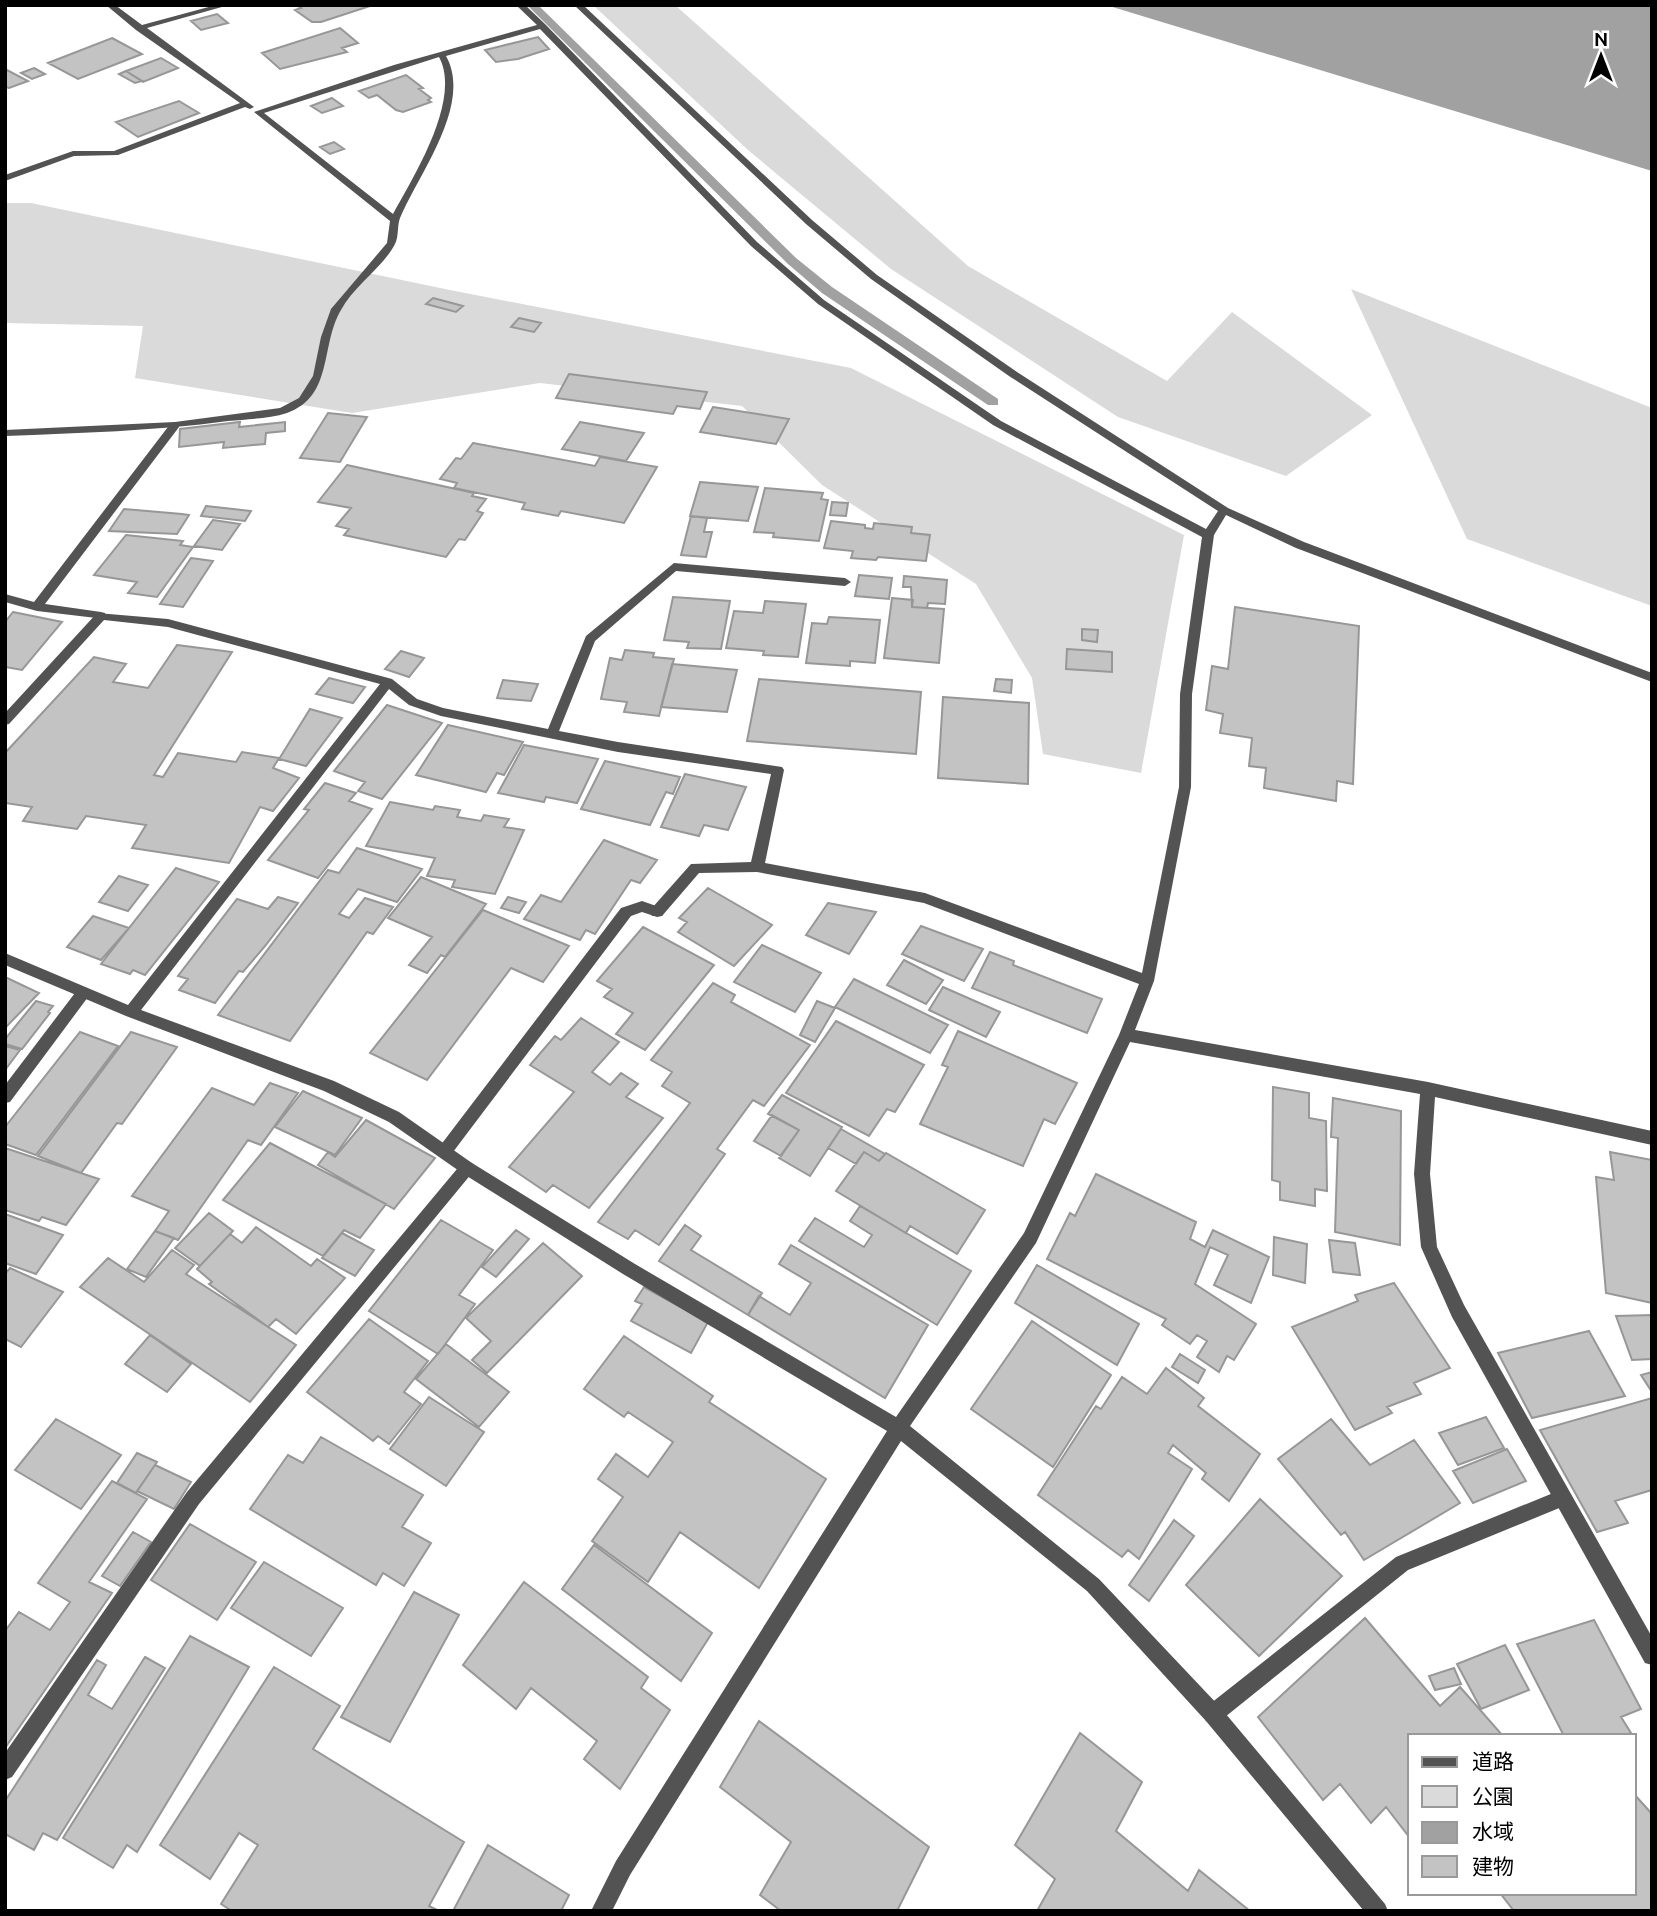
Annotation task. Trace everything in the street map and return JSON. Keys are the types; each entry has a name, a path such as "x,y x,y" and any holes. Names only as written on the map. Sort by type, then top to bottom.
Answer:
{"street":[{"path":"110,5 258,112 395,220"},
{"path":"139,28 225,5"},
{"path":"520,5 754,244 821,302 997,423 1208,535"},
{"path":"578,5 809,222 874,277 1013,374 1224,510 1300,545 1652,678"},
{"path":"258,112 397,67 542,26"},
{"path":"5,433 175,425 283,411 303,400 318,376 326,337 336,309 391,243 395,220 434,145 447,106 451,79 442,55"},
{"path":"5,178 72,154 115,153 245,104"},
{"path":"37,607 175,425"},
{"path":"601,1911 623,1868 899,1428 1030,1238 1126,1035 1147,981 1185,786 1186,694 1208,535 1224,510"},
{"path":"552,734 590,639 674,567 845,582"},
{"path":"5,598 37,607 168,623 388,682 413,702 441,712 618,747 778,770 757,867"},
{"path":"5,721 101,616"},
{"path":"131,1012 388,682"},
{"path":"445,1151 626,912 642,906 657,912 696,868 757,867 925,898 1147,981"},
{"path":"5,959 131,1012 329,1086 394,1117 467,1168 629,1269 899,1428 1093,1585 1213,1714 1378,1911"},
{"path":"5,1097 83,993"},
{"path":"1126,1035 1428,1089 1652,1138"},
{"path":"1428,1089 1422,1174 1429,1247 1458,1311 1652,1656"},
{"path":"5,1770 192,1498 467,1168"},
{"path":"1213,1714 1402,1563 1563,1498"}],"green space":[{"path":"593,5 675,5 968,266 1167,381 1232,312 1372,415 1286,476 1118,417 891,269 748,150"},
{"path":"5,203 31,203 450,290 851,368 1184,535 1141,773 1043,754 1032,678 976,584 822,485 742,406 540,383 352,413 135,378 143,326 5,323"},
{"path":"1351,289 1652,408 1652,606 1467,539"}],"water":[{"path":"1106,5 1652,5 1652,171"}],"building":[{"path":"296,5 373,5 321,22 312,22 295,10 301,8"},
{"path":"217,14 228,23 201,30 191,21"},
{"path":"340,28 358,43 342,48 347,52 280,69 262,53"},
{"path":"538,37 549,49 518,59 496,62 485,50"},
{"path":"112,38 142,54 78,79 48,63"},
{"path":"161,58 178,68 143,82 126,71"},
{"path":"34,68 45,74 32,79 21,73"},
{"path":"5,69 28,81 5,87"},
{"path":"126,71 142,81 135,83 119,74"},
{"path":"406,75 423,88 419,89 431,98 428,100 431,102 403,112 396,110 377,95 369,98 359,91"},
{"path":"332,98 343,106 322,113 311,106"},
{"path":"179,101 199,113 138,137 116,122"},
{"path":"334,142 344,149 330,154 320,147"},
{"path":"433,298 463,306 456,312 426,304"},
{"path":"519,318 541,323 534,332 511,327"},
{"path":"569,374 707,392 700,409 677,406 673,414 556,398"},
{"path":"713,407 789,419 776,444 700,432"},
{"path":"328,413 367,417 340,462 300,458"},
{"path":"240,422 239,427 285,422 285,431 266,433 265,444 223,448 224,442 179,447 180,429"},
{"path":"580,422 644,433 626,461 562,449"},
{"path":"473,443 595,466 600,457 657,467 624,523 561,511 558,516 522,509 525,503 454,488 457,483 440,479 456,458 461,459"},
{"path":"347,465 474,493 472,496 486,499 477,511 483,513 465,540 459,539 446,557 344,535 349,529 336,526 351,508 318,502"},
{"path":"700,482 758,487 748,521 690,516"},
{"path":"765,488 823,493 821,499 828,500 819,541 773,537 774,533 754,532"},
{"path":"832,502 848,503 846,516 830,515"},
{"path":"206,506 251,511 245,521 201,516"},
{"path":"124,509 189,515 177,534 109,531"},
{"path":"691,516 707,518 704,532 712,532 706,557 681,555"},
{"path":"213,520 240,524 222,550 194,546"},
{"path":"831,521 865,525 865,528 873,529 874,523 912,527 911,533 930,535 926,561 851,558 853,551 824,548"},
{"path":"126,535 183,541 180,545 193,547 157,597 128,593 137,582 94,575"},
{"path":"191,558 213,561 183,607 160,604"},
{"path":"859,575 892,578 889,599 855,596"},
{"path":"904,576 947,580 945,604 928,603 927,608 912,607 911,587 903,587"},
{"path":"673,597 730,601 721,649 687,648 689,642 664,640"},
{"path":"892,598 913,600 912,607 944,609 939,663 884,658"},
{"path":"765,601 806,604 798,657 763,655 764,651 726,648 734,611 763,613"},
{"path":"1235,607 1359,626 1353,784 1337,781 1336,801 1264,788 1266,768 1249,766 1252,738 1220,733 1223,714 1206,710 1212,666 1228,669"},
{"path":"13,612 62,622 22,670 5,667 5,622"},
{"path":"829,617 880,620 875,663 850,661 850,666 806,663 812,623 827,624"},
{"path":"1082,629 1098,630 1097,642 1082,640"},
{"path":"177,645 232,652 154,775 163,777 178,753 236,762 242,752 279,758 273,768 299,778 273,811 260,807 229,863 132,848 146,825 86,816 77,829 23,821 32,807 5,803 5,753 94,657 126,664 113,682 148,688"},
{"path":"1067,649 1112,652 1112,672 1066,669"},
{"path":"625,650 654,653 653,657 674,659 659,716 624,712 627,702 601,699 610,658 622,660"},
{"path":"401,651 424,658 409,677 385,669"},
{"path":"672,664 737,670 727,712 661,707"},
{"path":"329,678 365,687 353,703 316,694"},
{"path":"759,679 921,692 916,754 747,741"},
{"path":"996,679 1012,680 1011,693 994,691"},
{"path":"503,680 538,684 531,701 497,698"},
{"path":"943,697 1029,703 1028,784 938,778"},
{"path":"387,705 442,723 382,799 358,791 365,782 334,771"},
{"path":"310,709 342,718 306,766 279,759"},
{"path":"448,725 523,742 504,775 497,773 486,792 416,775"},
{"path":"524,745 598,759 577,803 546,797 544,802 498,793"},
{"path":"605,761 680,777 673,794 666,792 650,825 581,809"},
{"path":"685,774 746,787 728,830 704,825 699,836 661,827"},
{"path":"325,783 356,793 349,801 372,809 318,878 268,860 309,810 304,809"},
{"path":"390,802 433,810 435,806 460,810 457,817 481,821 484,815 509,819 504,827 524,830 495,894 452,887 455,880 427,876 435,858 366,846"},
{"path":"604,840 657,860 640,883 631,880 595,934 586,930 580,940 524,919 541,895 561,902"},
{"path":"357,848 422,869 397,902 358,889 339,914 349,918 365,898 393,907 373,934 367,932 290,1041 218,1015 328,870 339,873"},
{"path":"176,868 219,882 145,975 133,970 130,974 101,964"},
{"path":"119,876 148,885 128,911 99,902"},
{"path":"421,877 486,904 445,957 441,955 427,973 409,965 432,937 388,918"},
{"path":"708,888 772,925 734,966 678,932 687,922 679,918"},
{"path":"278,897 298,903 215,1003 179,990 188,979 178,976 237,899 268,909"},
{"path":"508,897 526,902 519,913 501,908"},
{"path":"828,903 876,912 849,954 806,935"},
{"path":"483,910 569,946 543,982 511,968 427,1080 370,1053"},
{"path":"93,916 129,928 101,960 67,947"},
{"path":"921,926 983,949 964,981 902,954"},
{"path":"643,927 714,965 645,1050 616,1034 633,1013 604,997 612,989 597,981"},
{"path":"762,945 821,973 795,1012 734,982"},
{"path":"990,952 1014,961 1013,965 1102,999 1087,1033 972,988"},
{"path":"904,960 943,980 926,1004 887,985"},
{"path":"5,977 39,993 5,1028"},
{"path":"854,979 948,1025 930,1053 835,1007"},
{"path":"713,983 735,995 731,1002 810,1045 764,1106 753,1100 717,1149 725,1154 659,1245 635,1230 628,1239 598,1222 690,1103 662,1086 672,1072 651,1060"},
{"path":"943,987 1000,1012 986,1037 929,1010"},
{"path":"36,1001 53,1006 48,1012 50,1013 22,1049 5,1044 5,1039"},
{"path":"817,1001 835,1008 815,1042 800,1035"},
{"path":"581,1018 619,1042 592,1072 610,1085 621,1073 638,1084 626,1097 663,1118 589,1208 553,1185 546,1192 509,1167 574,1092 530,1065 555,1036 561,1040"},
{"path":"836,1021 924,1065 895,1112 887,1109 869,1136 786,1093"},
{"path":"958,1031 1077,1083 1055,1124 1044,1119 1023,1166 920,1124 948,1067 942,1065"},
{"path":"80,1032 118,1046 36,1155 5,1144 5,1127"},
{"path":"131,1032 177,1047 122,1124 117,1123 81,1173 38,1156"},
{"path":"5,1046 20,1050 5,1070"},
{"path":"270,1083 298,1093 261,1145 248,1140 178,1240 155,1231 169,1211 132,1196 212,1088 254,1105"},
{"path":"1273,1087 1309,1093 1309,1118 1326,1121 1327,1191 1315,1189 1315,1206 1280,1200 1280,1182 1272,1180"},
{"path":"303,1091 362,1118 335,1155 275,1127"},
{"path":"782,1095 842,1127 810,1176 779,1158 799,1130 768,1114"},
{"path":"1333,1098 1401,1111 1400,1245 1335,1232 1338,1138 1331,1137"},
{"path":"772,1115 799,1130 781,1156 754,1141"},
{"path":"366,1120 435,1158 394,1209 318,1165 328,1152 335,1157"},
{"path":"841,1129 885,1154 879,1161 864,1152 856,1164 828,1148"},
{"path":"270,1143 386,1204 360,1238 344,1230 323,1256 223,1200"},
{"path":"5,1148 99,1179 66,1225 42,1217 39,1221 5,1210"},
{"path":"864,1152 879,1161 886,1153 985,1210 957,1254 910,1226 906,1233 836,1191"},
{"path":"1610,1152 1652,1160 1652,1303 1606,1293 1596,1177 1614,1180"},
{"path":"1096,1174 1196,1222 1190,1239 1205,1247 1213,1230 1269,1257 1251,1303 1214,1285 1228,1255 1210,1247 1195,1284 1256,1324 1234,1360 1227,1356 1219,1372 1197,1357 1207,1341 1197,1335 1190,1344 1162,1325 1166,1319 1047,1259 1070,1213 1075,1216"},
{"path":"860,1206 971,1271 937,1325 799,1241 815,1218 864,1247 872,1235 850,1221"},
{"path":"209,1213 233,1231 200,1266 175,1248"},
{"path":"5,1214 63,1235 36,1274 5,1263"},
{"path":"441,1220 493,1250 459,1295 475,1304 438,1354 369,1311"},
{"path":"685,1225 701,1236 691,1250 762,1293 748,1315 659,1261"},
{"path":"256,1227 311,1266 317,1259 345,1278 296,1334 276,1319 268,1327 209,1284 212,1282 197,1269 230,1234 242,1243"},
{"path":"516,1230 529,1239 496,1277 482,1267"},
{"path":"155,1231 174,1238 146,1277 127,1269"},
{"path":"342,1233 374,1250 355,1276 322,1258"},
{"path":"1274,1237 1307,1244 1305,1283 1273,1275"},
{"path":"1329,1240 1355,1243 1360,1275 1333,1272"},
{"path":"543,1243 582,1276 487,1373 472,1360 491,1341 466,1318"},
{"path":"791,1245 928,1325 885,1398 748,1315 759,1296 790,1315 811,1283 779,1264"},
{"path":"172,1250 194,1265 186,1274 296,1345 250,1402 80,1287 108,1258 144,1282"},
{"path":"1037,1265 1139,1324 1117,1365 1015,1303"},
{"path":"10,1268 63,1292 21,1347 5,1339 5,1274"},
{"path":"1394,1283 1450,1368 1414,1383 1421,1394 1387,1407 1392,1413 1355,1430 1292,1327 1358,1301 1355,1295"},
{"path":"644,1287 708,1322 691,1353 631,1321 642,1304 635,1301"},
{"path":"1652,1315 1652,1359 1632,1360 1616,1316"},
{"path":"369,1319 428,1361 404,1392 421,1404 389,1444 378,1436 373,1441 307,1392"},
{"path":"1032,1321 1111,1375 1053,1467 971,1409"},
{"path":"1589,1331 1625,1396 1532,1418 1498,1353"},
{"path":"150,1335 191,1364 167,1392 125,1364"},
{"path":"624,1336 713,1396 709,1402 826,1479 759,1588 680,1532 648,1582 592,1541 623,1497 598,1479 616,1454 648,1477 673,1442 628,1412 624,1417 584,1389"},
{"path":"446,1344 509,1392 479,1427 416,1379"},
{"path":"1180,1354 1205,1370 1198,1383 1172,1367"},
{"path":"1166,1368 1204,1398 1198,1406 1260,1454 1229,1501 1202,1479 1206,1473 1173,1445 1168,1453 1192,1469 1139,1559 1128,1550 1122,1557 1038,1495 1096,1406 1101,1409 1122,1377 1147,1394"},
{"path":"1652,1372 1652,1392 1641,1375"},
{"path":"429,1397 484,1432 446,1486 390,1449"},
{"path":"1652,1398 1652,1490 1615,1501 1628,1523 1597,1532 1540,1430"},
{"path":"1486,1417 1504,1448 1458,1465 1439,1433"},
{"path":"56,1419 121,1455 81,1509 15,1470"},
{"path":"1331,1419 1370,1465 1414,1440 1460,1503 1364,1560 1345,1532 1341,1535 1278,1459"},
{"path":"321,1437 423,1495 402,1527 431,1543 404,1586 383,1573 376,1585 250,1509 288,1455 303,1463"},
{"path":"1507,1449 1526,1481 1473,1503 1453,1471"},
{"path":"137,1453 157,1462 136,1493 117,1483"},
{"path":"155,1465 191,1482 174,1509 137,1491"},
{"path":"112,1481 147,1499 89,1582 112,1593 5,1748 5,1631 19,1612 50,1630 70,1602 38,1583"},
{"path":"1260,1499 1342,1576 1259,1656 1186,1585"},
{"path":"1174,1520 1194,1536 1149,1601 1129,1585"},
{"path":"190,1524 256,1562 217,1620 151,1580"},
{"path":"133,1532 151,1542 120,1586 102,1576"},
{"path":"594,1545 712,1633 681,1681 562,1589"},
{"path":"264,1562 343,1608 311,1656 231,1608"},
{"path":"524,1582 648,1677 641,1688 670,1710 620,1789 584,1759 597,1741 531,1688 516,1709 463,1665"},
{"path":"414,1592 459,1615 390,1742 341,1717"},
{"path":"1365,1618 1440,1706 1460,1687 1501,1734 1408,1734 1408,1835 1386,1807 1371,1823 1340,1784 1323,1800 1258,1717"},
{"path":"1594,1620 1641,1709 1621,1717 1631,1733 1563,1734 1517,1644"},
{"path":"190,1636 249,1667 137,1852 127,1845 113,1868 63,1838"},
{"path":"1505,1645 1529,1690 1481,1709 1457,1664"},
{"path":"145,1657 165,1668 57,1840 43,1833 34,1850 5,1834 5,1801 97,1660 106,1665 88,1695 112,1709"},
{"path":"274,1667 340,1706 313,1749 464,1842 429,1906 439,1911 232,1911 221,1904 258,1845 239,1833 210,1879 160,1845"},
{"path":"1454,1668 1461,1684 1435,1690 1429,1676"},
{"path":"759,1721 929,1847 897,1911 781,1911 760,1895 791,1842 720,1787"},
{"path":"1080,1733 1142,1782 1116,1831 1188,1891 1199,1870 1250,1911 1037,1911 1055,1879 1015,1845"},
{"path":"1636,1796 1652,1814 1652,1911 1514,1911 1502,1895 1636,1895"},
{"path":"488,1845 569,1895 561,1911 453,1911"}],"waterway":[{"path":"532,5 792,261 827,290 993,402"}]}
